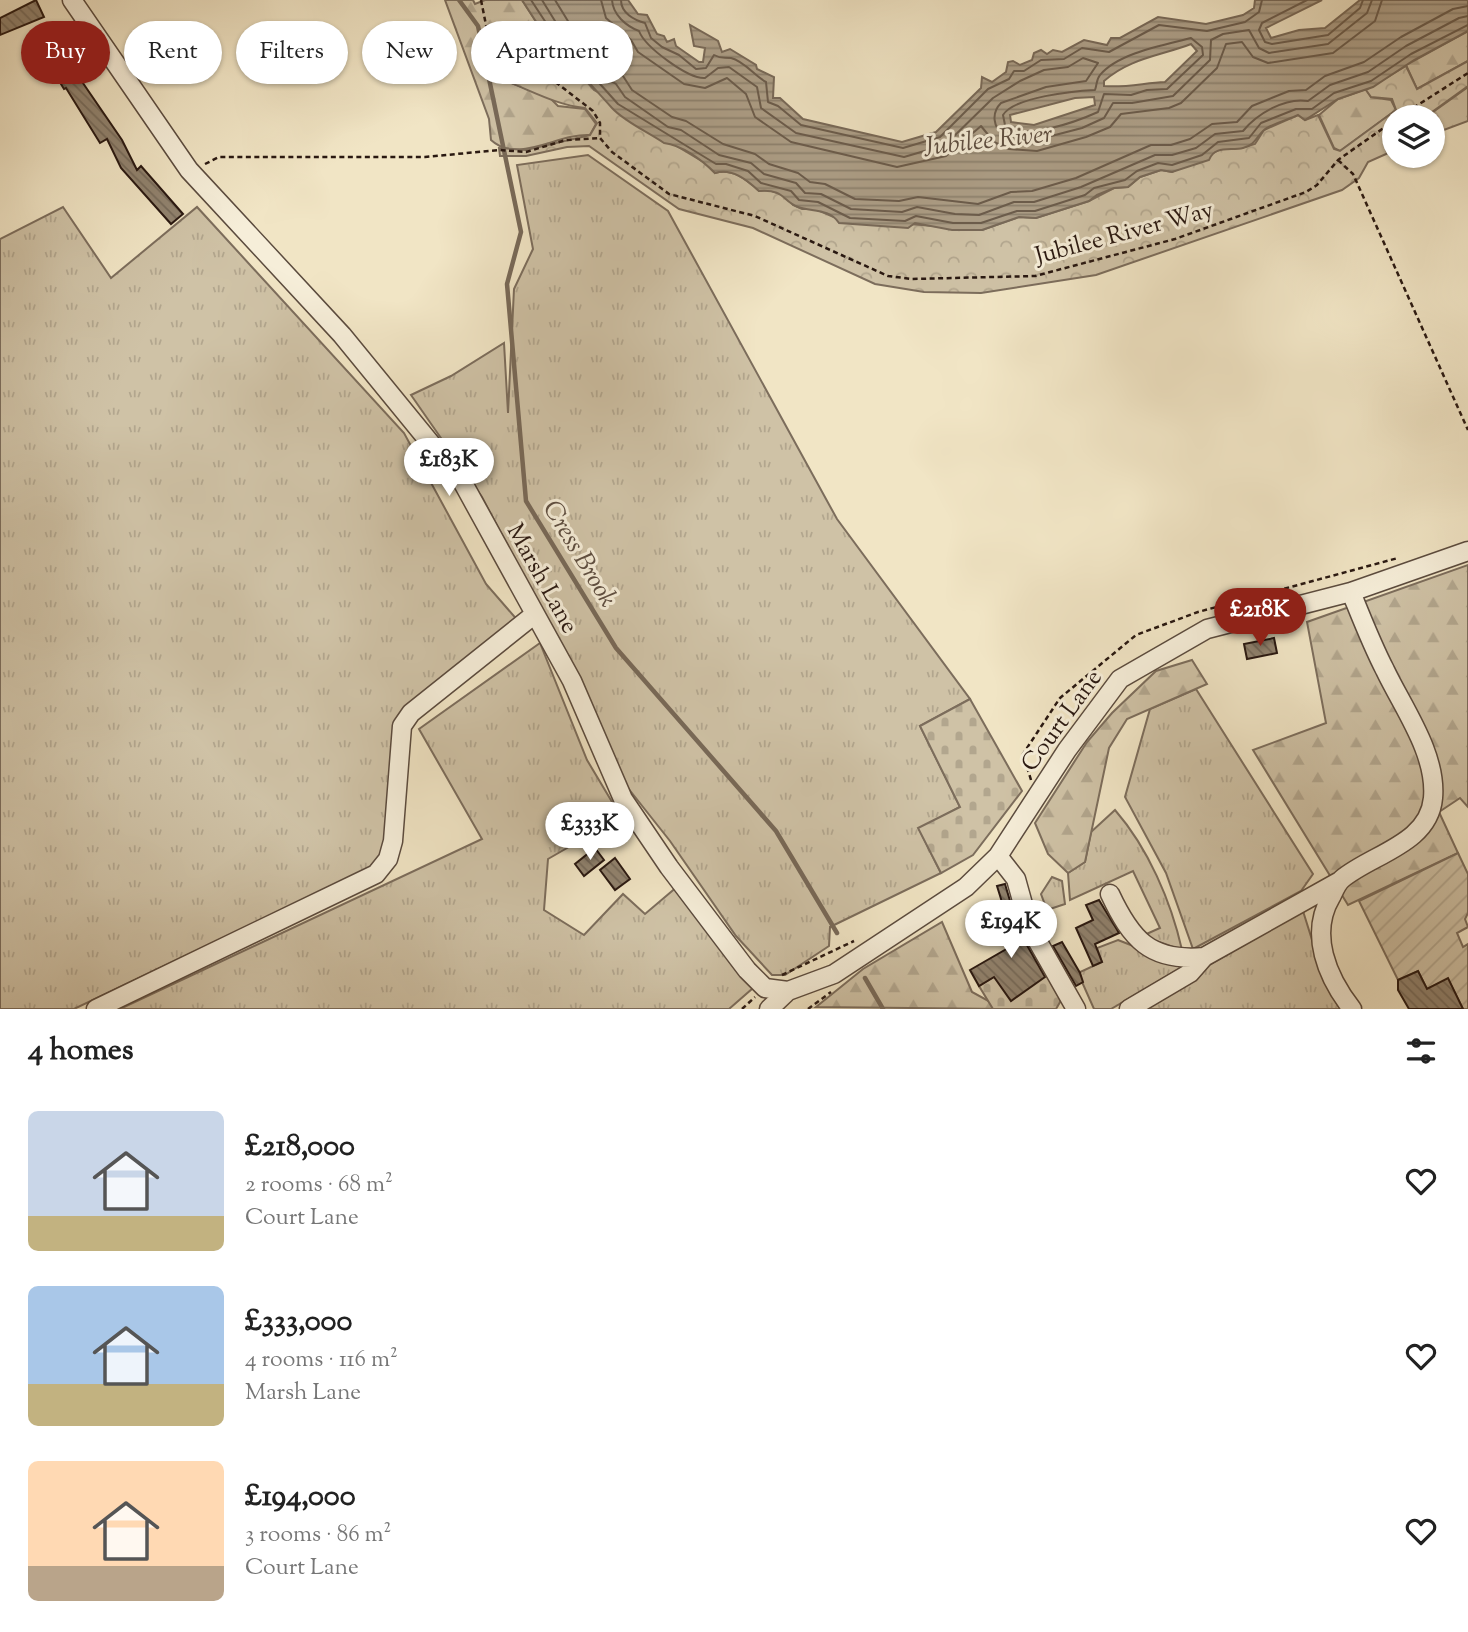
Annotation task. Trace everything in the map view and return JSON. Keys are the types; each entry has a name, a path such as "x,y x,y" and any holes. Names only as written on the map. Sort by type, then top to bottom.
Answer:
{"street":[{"name":"Marsh Lane","path":"72,0 189,170 342,335 463,483 572,681 623,799 669,867 747,970 765,988 788,991"},
{"name":"Court Lane","path":"788,991 834,974 966,887 998,856 1067,750 1120,679 1208,629 1351,592 1468,551"},
{"path":"1129,1009 1190,973 1204,957 1401,845 1427,822 1433,797 1420,738 1370,640 1351,592"},
{"path":"96,1009 376,874 388,859 393,841 402,726 411,713 535,614"},
{"path":"998,856 1016,879 1029,926 1072,1003"},
{"path":"1341,880 1326,905 1319,934 1327,968 1352,1009"},
{"path":"1110,894 1126,928 1137,940 1170,956 1204,957"},
{"path":"769,1009 788,991"}],"path":[{"name":"Jubilee River Way","path":"481,0 491,41 514,61 558,85 593,111 600,123 600,138 612,152 669,194 755,216 888,276 912,279 1035,276 1077,267 1272,206 1317,185 1338,160 1382,129"},
{"path":"1418,105 1468,73"},
{"path":"189,170 219,157 425,157 499,150 526,152 566,140 600,138"},
{"path":"1338,160 1353,173 1468,430"}],"green space":[{"path":"445,0 473,0 475,4 485,0 522,0 536,21 471,21 471,70 457,32 457,21 453,21"},
{"path":"1468,31 1468,61 1417,89 1406,65"},
{"path":"1468,61 1468,86 1442,105 1394,105 1392,99 1371,97 1366,90 1406,66 1417,89"},
{"path":"476,84 514,84 550,98 558,106 585,109 596,124 590,135 526,149 513,149 502,147 491,140 489,119"},
{"path":"513,84 589,84 605,96 613,108 705,163 715,173 733,173 759,191 769,190 788,197 793,205 802,209 815,209 836,218 982,230 1019,217 1036,218 1089,201 1114,188 1128,187 1140,177 1161,170 1172,172 1221,149 1255,144 1264,130 1298,115 1305,120 1318,115 1334,149 1340,151 1382,120 1382,156 1368,162 1359,178 1342,190 1096,275 981,293 924,292 875,284 753,228 679,209 589,146 567,147 526,156 500,156 499,148 526,150 590,135 597,123 585,108 555,101"},
{"path":"1468,87 1468,121 1445,130 1445,105 1443,105"},
{"path":"1366,89 1371,97 1391,100 1394,105 1382,105 1382,120 1340,151 1334,148 1319,115 1338,99"},
{"path":"588,155 668,211 837,519 970,699 920,726 960,807 919,829 941,873 830,927 829,946 785,975 772,975 736,936 670,841 624,783 555,636 482,497 411,395 451,376 504,343 508,413 514,289 533,249 517,165"},
{"path":"63,207 111,278 197,207 404,433 486,584 519,622 403,719 383,862 74,1009 0,1009 0,239"},
{"path":"1468,565 1468,807 1460,798 1439,812 1458,853 1348,905 1253,750 1326,723 1307,622"},
{"path":"540,643 587,760 621,817 548,859 544,910 584,935 623,894 645,914 678,886 753,988 729,1009 120,1009 482,839 419,729"},
{"path":"1192,660 1207,684 1127,719 1109,748 1085,862 1068,873 1048,854 1035,823 1087,742 1112,713 1156,671"},
{"path":"1196,689 1313,874 1301,891 1193,949 1166,873 1125,797 1150,709"},
{"path":"970,699 1022,791 973,855 941,873 918,828 960,807 920,726"},
{"path":"1115,810 1138,841 1157,876 1172,913 1182,950 1142,936 1160,928 1133,871 1070,900 1068,873 1085,862 1091,832"},
{"path":"1458,853 1468,874 1468,913 1465,919 1468,927 1457,933 1463,947 1468,944 1468,1009 1463,1009 1448,979 1427,989 1418,971 1398,980 1359,901"},
{"path":"1052,877 1062,881 1065,904 1047,910 1041,894"},
{"path":"1303,911 1318,959 1349,1009 1132,1009"},
{"path":"942,922 972,992 1003,1009 816,1007 863,969"},
{"path":"1118,940 1184,966 1111,1009 1094,1009 1078,973 1102,962 1097,948"},
{"path":"1035,952 1063,997 1056,1009 993,1009 979,986"}],"water":[{"name":"Jubilee River","path":"522,0 628,0 638,14 647,15 657,34 664,36 667,42 674,39 676,46 699,62 703,62 705,48 694,46 690,25 718,41 722,52 730,49 756,65 757,69 774,77 773,98 780,98 803,119 902,142 936,132 981,88 982,77 992,82 1006,72 1008,62 1013,61 1020,65 1032,60 1034,53 1041,50 1047,54 1053,50 1062,52 1084,40 1107,45 1111,38 1120,38 1158,17 1206,24 1243,15 1254,8 1255,0 1322,0 1266,28 1271,38 1299,30 1325,28 1360,0 1468,0 1468,31 1414,60 1373,87 1338,99 1305,120 1298,115 1266,129 1247,147 1219,150 1209,160 1172,172 1161,170 1140,177 1128,187 1114,188 1089,201 1036,218 1019,217 982,230 952,230 915,223 908,228 839,223 825,213 793,205 774,192 759,191 733,173 715,173 691,154 664,143 623,118 590,84 633,84 633,21 536,21","holes":["1191,44 1197,51 1165,82 1104,86 1104,81 1114,73 1146,58","1094,97 1095,105 1034,125 1011,122 1010,115 1075,98"]}],"building":[{"path":"36,0 44,17 34,21 21,21 21,26 0,35 0,18"},
{"path":"61,84 84,84 122,140 137,170 141,166 183,214 171,224 121,168 107,139 100,143 66,88"},
{"path":"1274,638 1277,653 1247,659 1244,644"},
{"path":"595,848 604,860 584,876 575,864"},
{"path":"615,858 630,879 615,890 600,870"},
{"path":"1005,884 1019,931 1045,977 1011,1001 994,977 979,986 970,970 1015,944 997,886"},
{"path":"1099,900 1119,933 1095,944 1102,962 1093,966 1076,928 1093,920 1086,905"},
{"path":"1062,942 1083,982 1076,986 1053,946"},
{"path":"1418,971 1427,989 1448,978 1463,1009 1409,1009 1398,990 1398,980"}],"waterway":[{"name":"Cress Brook","path":"459,0 478,26 521,232 507,284 526,501 616,648 776,831 837,933"},
{"name":"Cress Brook","path":"865,978 883,1009"}]}
